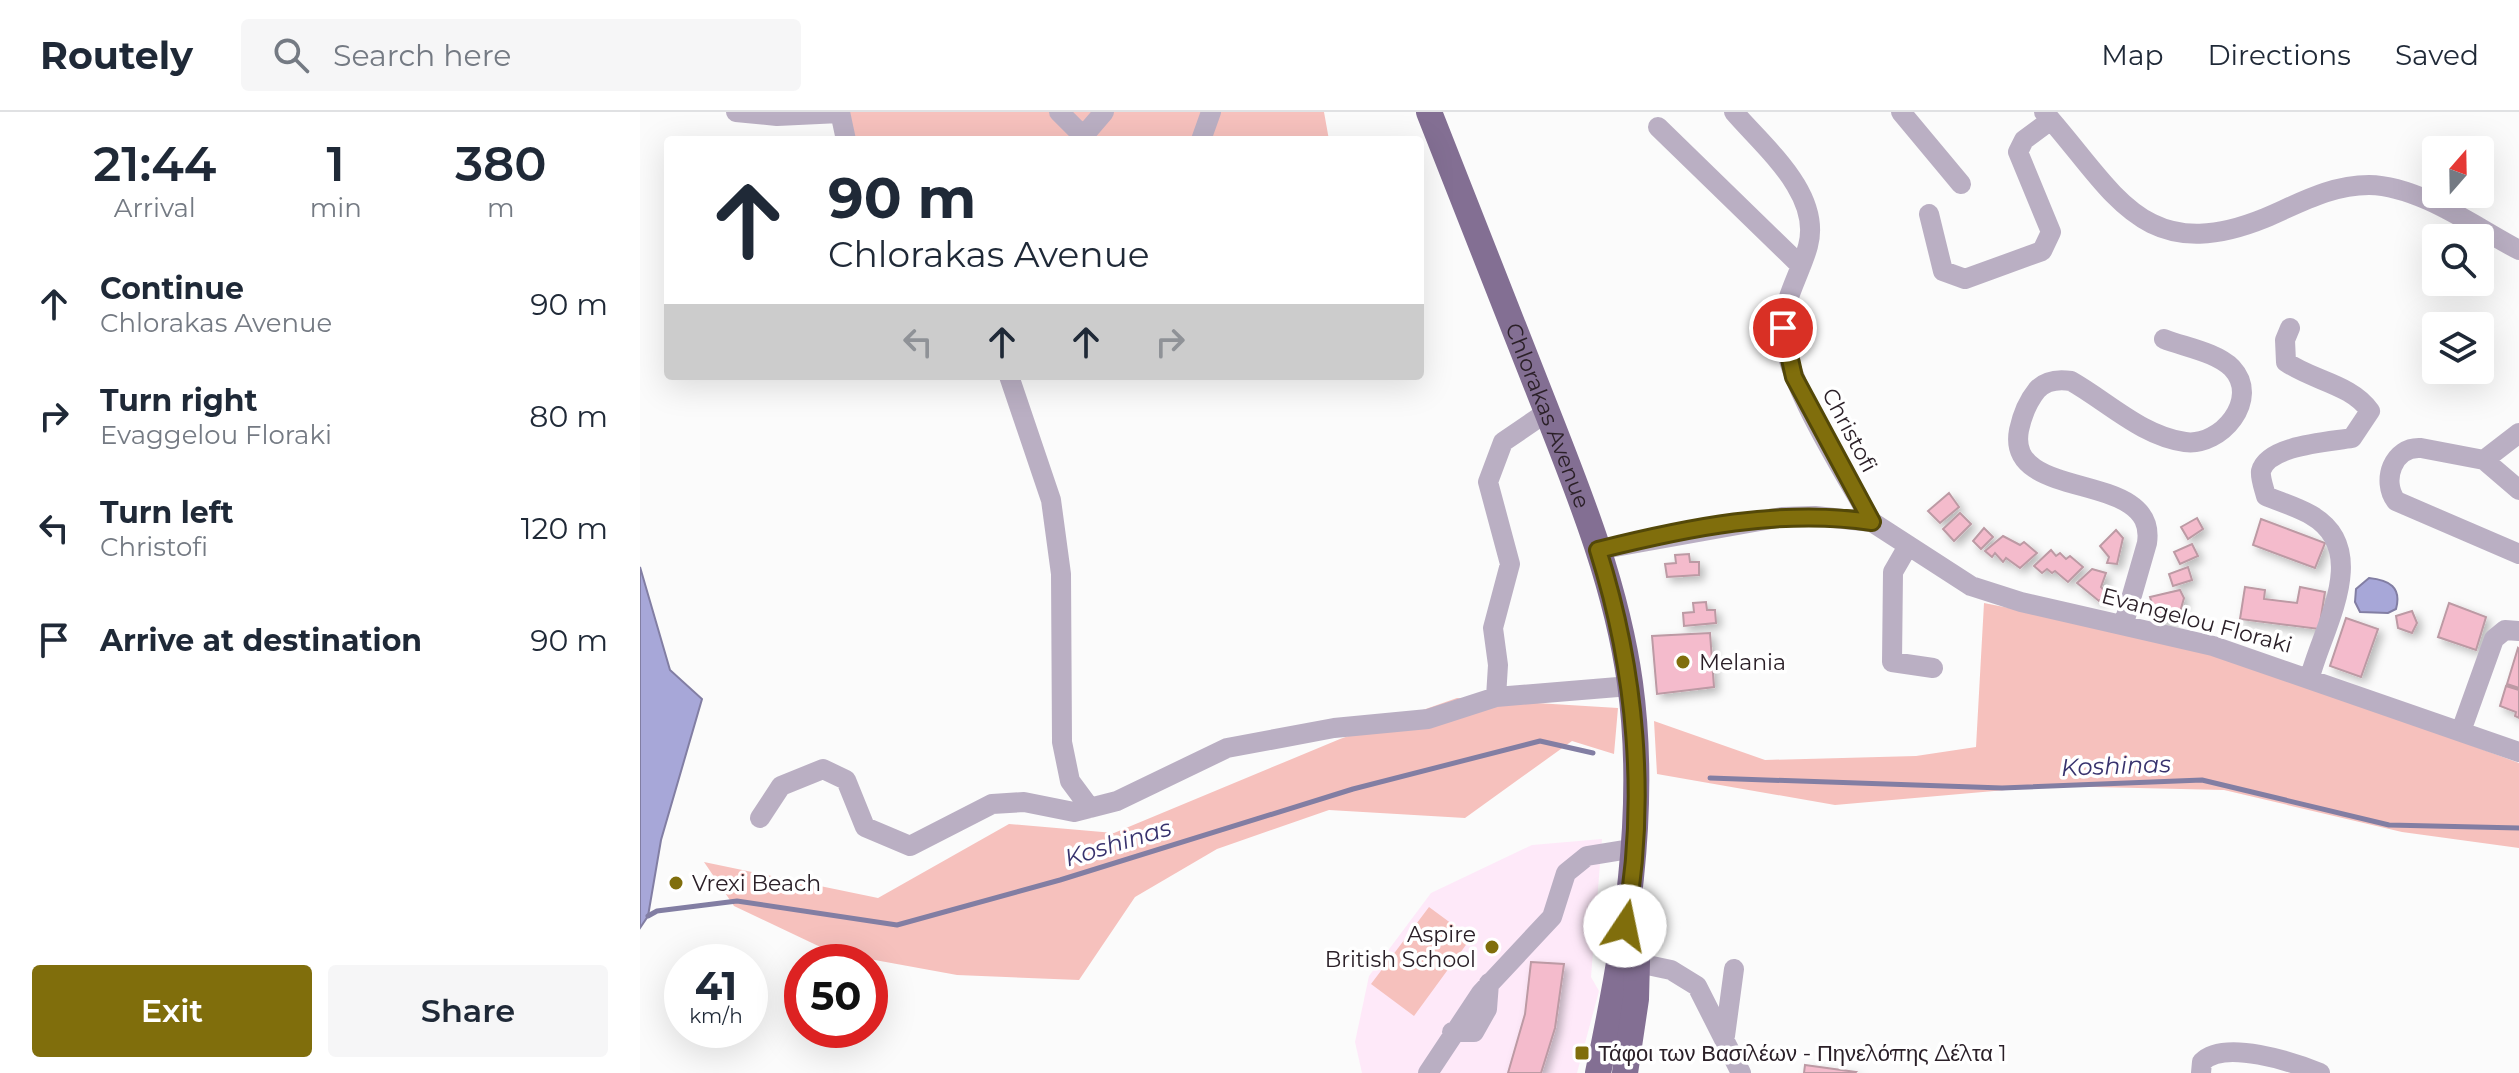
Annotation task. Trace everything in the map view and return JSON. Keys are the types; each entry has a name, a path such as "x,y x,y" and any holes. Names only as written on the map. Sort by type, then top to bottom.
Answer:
{"main road":[{"name":"Chlorakas Avenue","path":"1429,112 1547,412 1614,602 1630,686 1634,728 1634,879"},
{"path":"1625,1073 1638,963 1634,879"},
{"path":"1598,1073 1634,879"}],"street":[{"path":"736,112 777,116 840,113 845,136"},
{"path":"1059,112 1079,136"},
{"path":"1083,136 1104,112"},
{"path":"1202,136 1211,112"},
{"name":"Christofi","path":"1734,112 1798,187 1810,220 1809,244 1783,328 1794,377 1872,522"},
{"path":"1901,112 1961,184"},
{"path":"1929,214 1943,271 1953,276 1965,279 2042,251 2051,232 2018,152 2024,140 2047,116 2135,216 2164,230 2179,233 2234,228 2321,192 2371,185 2431,204 2519,250"},
{"path":"1658,127 1801,266"},
{"path":"2290,328 2285,340 2286,362 2302,373 2361,398 2370,411 2352,438 2286,448 2266,461 2260,473 2266,496 2313,516 2337,540 2342,555 2340,582 2310,677"},
{"path":"2124,623 2149,533 2143,515 2123,500 2029,465 2019,448 2018,437 2024,413 2038,389 2048,382 2061,380 2071,381 2136,423 2164,436 2185,442 2214,438 2232,421 2238,409 2242,395 2236,375 2225,363 2164,339"},
{"path":"1010,380 1051,500 1061,574 1062,742 1070,781 1090,808"},
{"path":"1496,697 1498,665 1493,628 1510,564 1488,482 1503,442 1547,412"},
{"path":"2484,460 2519,433"},
{"path":"2519,490 2484,460 2421,448 2404,450 2398,455 2389,477 2391,494 2403,505 2519,554"},
{"path":"1598,550 1782,517 1815,516 1872,522"},
{"name":"Evangelou Floraki","path":"1872,522 1952,576 1997,595 2124,623 2310,677 2519,752"},
{"path":"1908,546 1893,572 1892,662 1933,668"},
{"path":"2461,731 2494,639 2505,630 2519,631"},
{"path":"760,818 781,786 823,769 846,780 865,827 910,846 992,804 1024,802 1074,812 1117,801 1227,748 1334,728 1428,719 1496,697 1630,686"},
{"path":"1428,1073 1452,1032 1489,983 1552,917 1560,885 1574,865 1600,852 1636,848"},
{"path":"1638,963 1671,970 1697,986 1725,1036 1741,1073"},
{"path":"1725,1036 1734,969"},
{"path":"2201,1073 2202,1062 2207,1057 2228,1052 2268,1057 2320,1073"}],"shaded area":[{"path":"837,112 1324,112 1328,136 840,136"},
{"path":"1984,603 2212,649 2519,763 2519,848 2402,832 2224,790 2052,786 1835,805 1657,774 1654,721 1765,760 1916,756 1976,747"},
{"path":"1457,698 1618,708 1614,754 1572,741 1465,818 1329,810 1217,849 1135,897 1079,980 957,975 888,962 888,944 814,944 734,906 704,862 878,898 1009,824 1114,833 1340,739"},
{"name":"Aspire British School","path":"1602,839 1591,977 1599,991 1577,1073 1362,1073 1355,1042 1369,976 1431,893 1532,845"},
{"path":"1429,907 1471,938 1414,1016 1371,984"}],"water":[{"path":"640,567 670,670 702,699 661,840 648,916 640,928"},
{"path":"2369,578 2392,586 2397,595 2396,609 2388,613 2360,612 2355,602 2356,589"}],"building":[{"path":"1949,493 1959,507 1940,523 1928,511"},
{"path":"1960,513 1971,524 1954,541 1943,529"},
{"path":"2197,518 2203,529 2188,539 2181,527"},
{"path":"2261,519 2325,543 2315,568 2253,545"},
{"path":"1984,528 1993,537 1981,549 1973,541"},
{"path":"2116,530 2123,538 2117,564 2107,563 2109,557 2100,546"},
{"path":"2003,536 2020,545 2024,542 2037,553 2020,568 2006,558 2003,562 1995,553 1992,557 1985,551"},
{"path":"2192,544 2198,556 2180,564 2174,552"},
{"path":"2051,550 2056,556 2060,553 2066,559 2070,556 2083,567 2068,582 2055,571 2052,573 2047,569 2042,573 2034,566"},
{"path":"1689,554 1690,562 1699,562 1699,575 1667,577 1665,564 1676,563 1675,555"},
{"path":"2188,567 2192,580 2173,586 2169,574"},
{"path":"2092,569 2106,573 2101,587 2107,594 2099,601 2077,583"},
{"path":"2245,587 2265,590 2264,599 2297,603 2300,587 2325,592 2319,629 2240,619"},
{"path":"2180,590 2184,598 2178,619 2158,622 2150,597"},
{"path":"1706,602 1707,610 1715,610 1716,623 1684,626 1683,613 1694,612 1693,603"},
{"path":"2449,603 2486,617 2476,650 2438,637"},
{"path":"2412,611 2417,623 2412,633 2398,628 2396,616"},
{"path":"2346,618 2378,629 2361,677 2330,666"},
{"name":"Melania","path":"1710,633 1714,687 1657,694 1652,636"},
{"path":"2519,649 2519,688 2507,684"},
{"path":"2506,686 2519,690 2519,718 2515,716 2516,712 2500,706"},
{"path":"1531,962 1564,964 1555,1028 1541,1073 1508,1073 1525,1014"},
{"path":"1805,1065 1856,1072 1804,1073"}],"waterway":[{"name":"Koshinas","path":"648,916 657,911 737,901 897,925 1060,880 1353,789 1540,741 1593,753"},
{"name":"Koshinas","path":"1710,778 2002,788 2202,780 2389,825 2519,828"}],"place":[{"name":"Melania","path":"1683,662"},
{"name":"Vrexi Beach","path":"676,883"},
{"name":"Aspire British School","path":"1492,947"},
{"name":"Τάφοι των Βασιλέων - Πηνελόπης Δέλτα 1","path":"1582,1053"}],"route":[{"path":"1625,926 1636,848 1634,728 1624,642 1598,550 1699,529 1782,517 1815,516 1872,522 1794,377 1783,328"}]}
